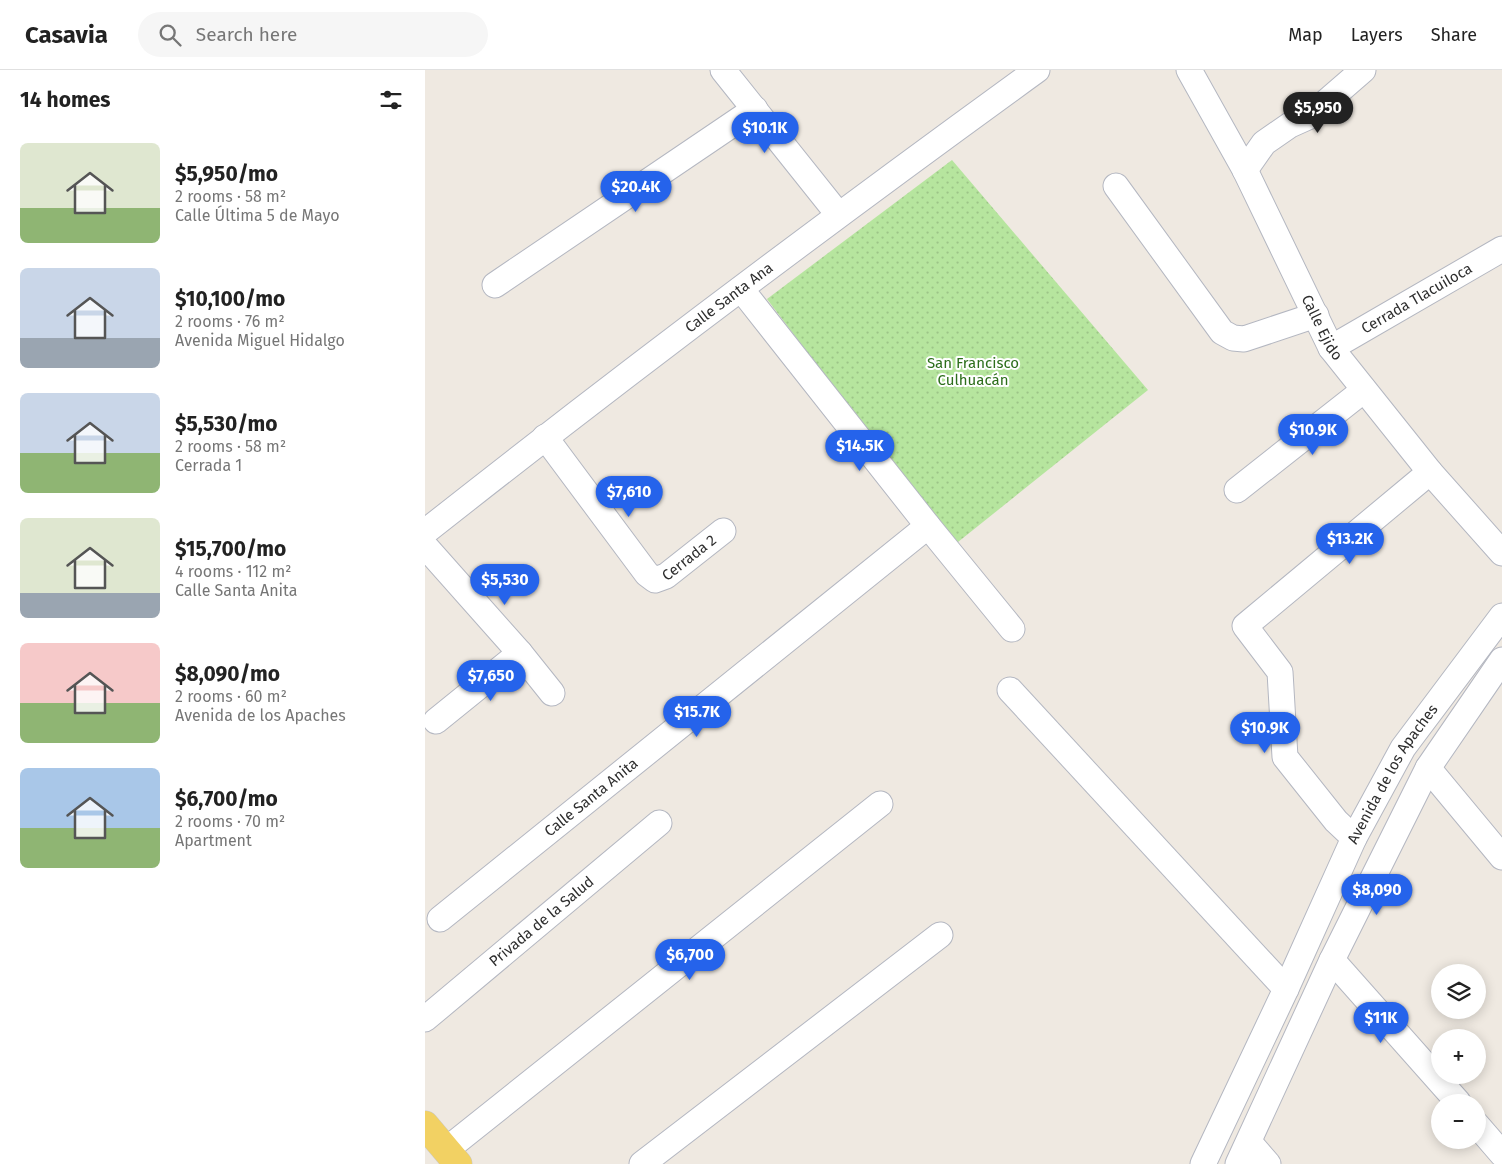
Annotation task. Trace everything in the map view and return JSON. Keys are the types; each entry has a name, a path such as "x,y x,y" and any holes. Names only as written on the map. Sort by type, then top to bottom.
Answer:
{"main road":[{"path":"425,1125 452,1157"}],"street":[{"path":"723,70 838,214"},
{"name":"Calle Santa Ana","path":"425,532 545,437 838,214 1037,70"},
{"name":"Calle Ejido","path":"1189,70 1245,170 1331,348 1430,472 1502,552"},
{"path":"1245,170 1264,143 1290,124 1310,116 1363,70"},
{"path":"495,285 755,109"},
{"path":"1116,186 1222,332 1233,338 1244,339 1315,315"},
{"name":"Cerrada Tlacuiloca","path":"1331,348 1502,249"},
{"path":"741,289 928,526 1013,629"},
{"path":"1237,490 1364,390"},
{"name":"Cerrada 2","path":"545,437 647,574 655,580 666,576 723,531"},
{"path":"1354,838 1336,821 1285,756 1280,672 1245,626 1430,472"},
{"name":"Calle Santa Anita","path":"440,919 928,526"},
{"path":"425,546 521,653 551,693"},
{"name":"Avenida de los Apaches","path":"1203,1164 1286,989 1354,838 1403,748 1502,616"},
{"path":"436,721 521,653"},
{"name":"Avenida de los Apaches","path":"1238,1164 1332,960 1428,768 1502,660"},
{"path":"1009,690 1286,989"},
{"path":"1428,768 1502,857"},
{"path":"452,1157 880,804"},
{"name":"Privada de la Salud","path":"425,1019 659,823"},
{"path":"642,1164 940,935"},
{"path":"1332,960 1451,1094"},
{"path":"1486,1135 1502,1154"},
{"path":"1249,1142 1268,1164"}],"green space":[{"name":"San Francisco Culhuacán","path":"952,160 1148,390 953,546 767,299"}]}
